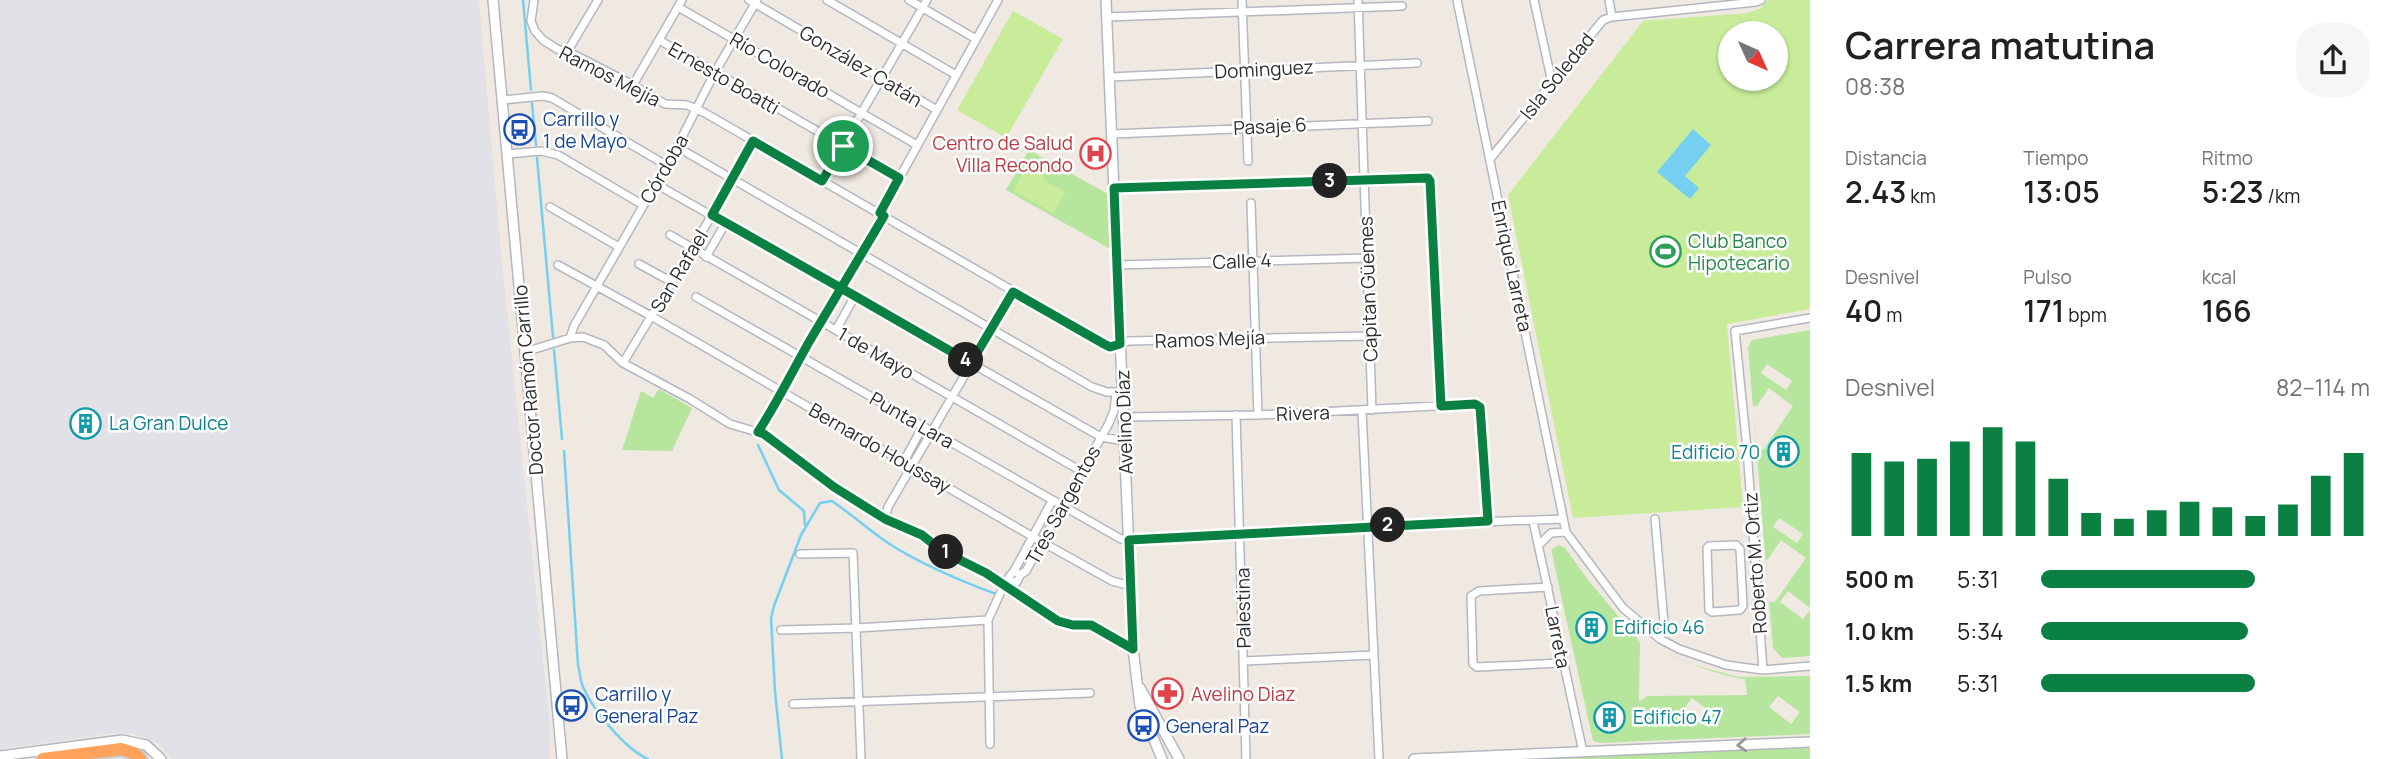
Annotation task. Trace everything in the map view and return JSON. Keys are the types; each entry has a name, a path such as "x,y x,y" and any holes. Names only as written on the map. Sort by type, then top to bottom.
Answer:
{"highway":[{"path":"43,759 121,749 134,753 140,759"}],"street":[{"name":"Doctor Ramón Carrillo","path":"493,0 562,759"},
{"name":"Ramos Mejía","path":"534,0 531,21 535,31 557,49 633,85 665,104 681,104 698,109 1110,347 1129,341 1370,336"},
{"path":"567,52 598,0"},
{"path":"827,0 956,75"},
{"path":"909,0 924,4 976,39"},
{"name":"Avelino Díaz","path":"1107,0 1118,265 1119,393 1124,417 1135,677 1140,706 1162,759"},
{"path":"1242,0 1248,161"},
{"name":"Enrique Larreta","path":"1457,0 1566,532"},
{"path":"1534,0 1552,83"},
{"path":"1609,0 1612,17"},
{"name":"Isla Soledad","path":"1490,159 1598,24 1612,17 1689,4 1761,0"},
{"name":"Córdoba","path":"570,338 574,326 698,109 754,1"},
{"name":"González Catán","path":"754,1 937,110"},
{"path":"758,432 861,254 994,1"},
{"path":"633,85 680,3"},
{"name":"Río Colorado","path":"680,3 734,38 917,145"},
{"path":"822,181 924,4"},
{"path":"1107,17 1358,4 1402,6"},
{"name":"Capitan Güemes","path":"1358,4 1373,410"},
{"name":"Ernesto Boatti","path":"659,40 899,178"},
{"name":"Dominguez","path":"1110,77 1417,63"},
{"path":"502,100 543,96 552,98 666,165"},
{"name":"Pasaje 6","path":"1112,134 1428,121"},
{"name":"San Rafael","path":"624,363 753,141"},
{"path":"677,147 1092,387 1119,393"},
{"path":"507,154 541,151 558,155 643,205"},
{"path":"1114,188 1425,176 1430,181 1441,406"},
{"path":"656,184 1101,437 1125,441"},
{"path":"1251,203 1258,415"},
{"path":"550,207 620,247"},
{"path":"706,257 725,224"},
{"name":"1 de Mayo","path":"670,235 1081,471"},
{"name":"Calle 4","path":"1118,265 1367,258"},
{"path":"639,264 672,282"},
{"name":"Bernardo Houssay","path":"558,265 1031,536 1112,581 1131,586"},
{"path":"885,519 888,508 1013,292"},
{"path":"836,330 855,296"},
{"name":"Punta Lara","path":"696,297 1121,540 1129,540"},
{"name":"Roberto M. Ortiz","path":"1763,670 1735,331 1810,318"},
{"path":"525,352 570,338 583,337 604,345 624,363 690,399 730,425 764,434 834,487 885,519 922,535 942,551 993,577 1058,621 1073,625 1091,625 1133,649"},
{"name":"Tres Sargentos","path":"1014,573 1026,571 1101,437 1114,411 1119,393"},
{"name":"Rivera","path":"1124,417 1258,415 1475,404 1480,407 1488,521"},
{"path":"1362,411 1379,759"},
{"name":"Palestina","path":"1236,415 1246,759"},
{"path":"904,461 923,426"},
{"name":"Tres Sargentos","path":"1014,573 1052,500"},
{"path":"1129,540 1368,526 1563,519"},
{"path":"1655,519 1664,623 1660,639"},
{"name":"Larreta","path":"1533,521 1583,752"},
{"path":"1539,545 1551,533 1566,532 1623,608 1660,639 1679,649 1726,665 1763,670 1810,666"},
{"path":"1709,545 1739,546 1741,577 1742,608 1712,612 1709,610 1709,545"},
{"path":"800,554 853,553 861,759"},
{"path":"993,577 998,573 1014,573"},
{"path":"1741,577 1756,577"},
{"path":"990,744 988,620 1004,585"},
{"path":"1548,587 1474,593 1469,601 1472,659 1477,667 1562,663"},
{"path":"781,630 988,620"},
{"path":"1244,661 1373,655"},
{"name":"Avelino Díaz","path":"1135,677 1179,759"},
{"path":"793,704 1090,693"},
{"path":"0,756 122,740 146,745 161,759"},
{"path":"1414,759 1810,742"}],"shaded area":[{"path":"0,0 479,0 501,252 549,717 550,759 172,759 160,745 148,739 134,734 117,733 0,749"}],"green space":[{"name":"Club Banco Hipotecario","path":"1768,0 1810,0 1810,309 1727,324 1743,507 1573,518 1508,195 1643,21 1748,13 1761,8"},
{"path":"1013,11 1063,39 1006,138 957,110"},
{"path":"1029,150 1108,194 1112,250 1006,190"},
{"path":"1030,160 1047,170 1042,179 1065,192 1054,213 1013,191"},
{"path":"1810,330 1810,608 1788,591 1780,602 1803,619 1810,610 1810,656 1782,658 1773,648 1769,602 1775,602 1806,558 1781,540 1766,560 1768,587 1748,347 1752,340","holes":["1767,364 1792,381 1786,390 1761,373","1769,388 1793,406 1764,449 1757,450 1753,406 1757,406","1773,438 1800,456 1793,466 1767,448","1779,518 1803,534 1797,543 1773,527"]},
{"path":"659,389 692,408 672,451 622,450 641,391 653,398"},
{"path":"1559,545 1565,548 1640,642 1639,702 1647,696 1747,695 1745,679 1695,665 1738,677 1810,676 1810,734 1601,743 1593,741 1552,549","holes":["1585,612 1606,629 1597,641 1576,624","1778,696 1800,712 1791,724 1769,707","1692,698 1713,714 1705,726 1683,710","1604,702 1626,719 1617,731 1595,715"]},
{"path":"1810,746 1810,759 1529,759"}],"water":[{"path":"1693,129 1711,145 1685,176 1699,188 1690,199 1657,172"}],"waterway":[{"path":"523,0 531,90"},
{"path":"532,103 536,145"},
{"path":"537,158 553,337"},
{"path":"554,350 562,439"},
{"path":"758,445 779,490 804,511 805,525"},
{"path":"564,451 581,682 594,707 611,728 630,747 648,759"},
{"path":"782,759 771,618 801,535 820,503 832,501 901,551 940,572 996,594"}],"place":[{"name":"Carrillo y 1 de Mayo","path":"520,130"},
{"name":"Centro de Salud Villa Recondo","path":"1096,154"},
{"name":"Club Banco Hipotecario","path":"1665,252"},
{"name":"La Gran Dulce","path":"86,423"},
{"name":"Edificio 70","path":"1783,452"},
{"name":"Edificio 46","path":"1591,627"},
{"name":"Avelino Diaz","path":"1168,694"},
{"name":"Carrillo y General Paz","path":"572,705"},
{"name":"Edificio 47","path":"1610,717"},
{"name":"General Paz","path":"1143,726"}],"route":[{"path":"843,146 822,181 753,141 712,215 725,224 737,229 832,283 841,288 855,296 971,363 1013,292 1110,347 1120,344 1114,188 1425,176 1430,181 1441,406 1475,404 1480,407 1488,521 1129,540 1133,649 1091,625 1073,625 1058,621 986,573 942,551 922,535 885,519 834,487 758,432 821,321 841,288 861,254 884,216 880,213 899,178 843,146"}]}
